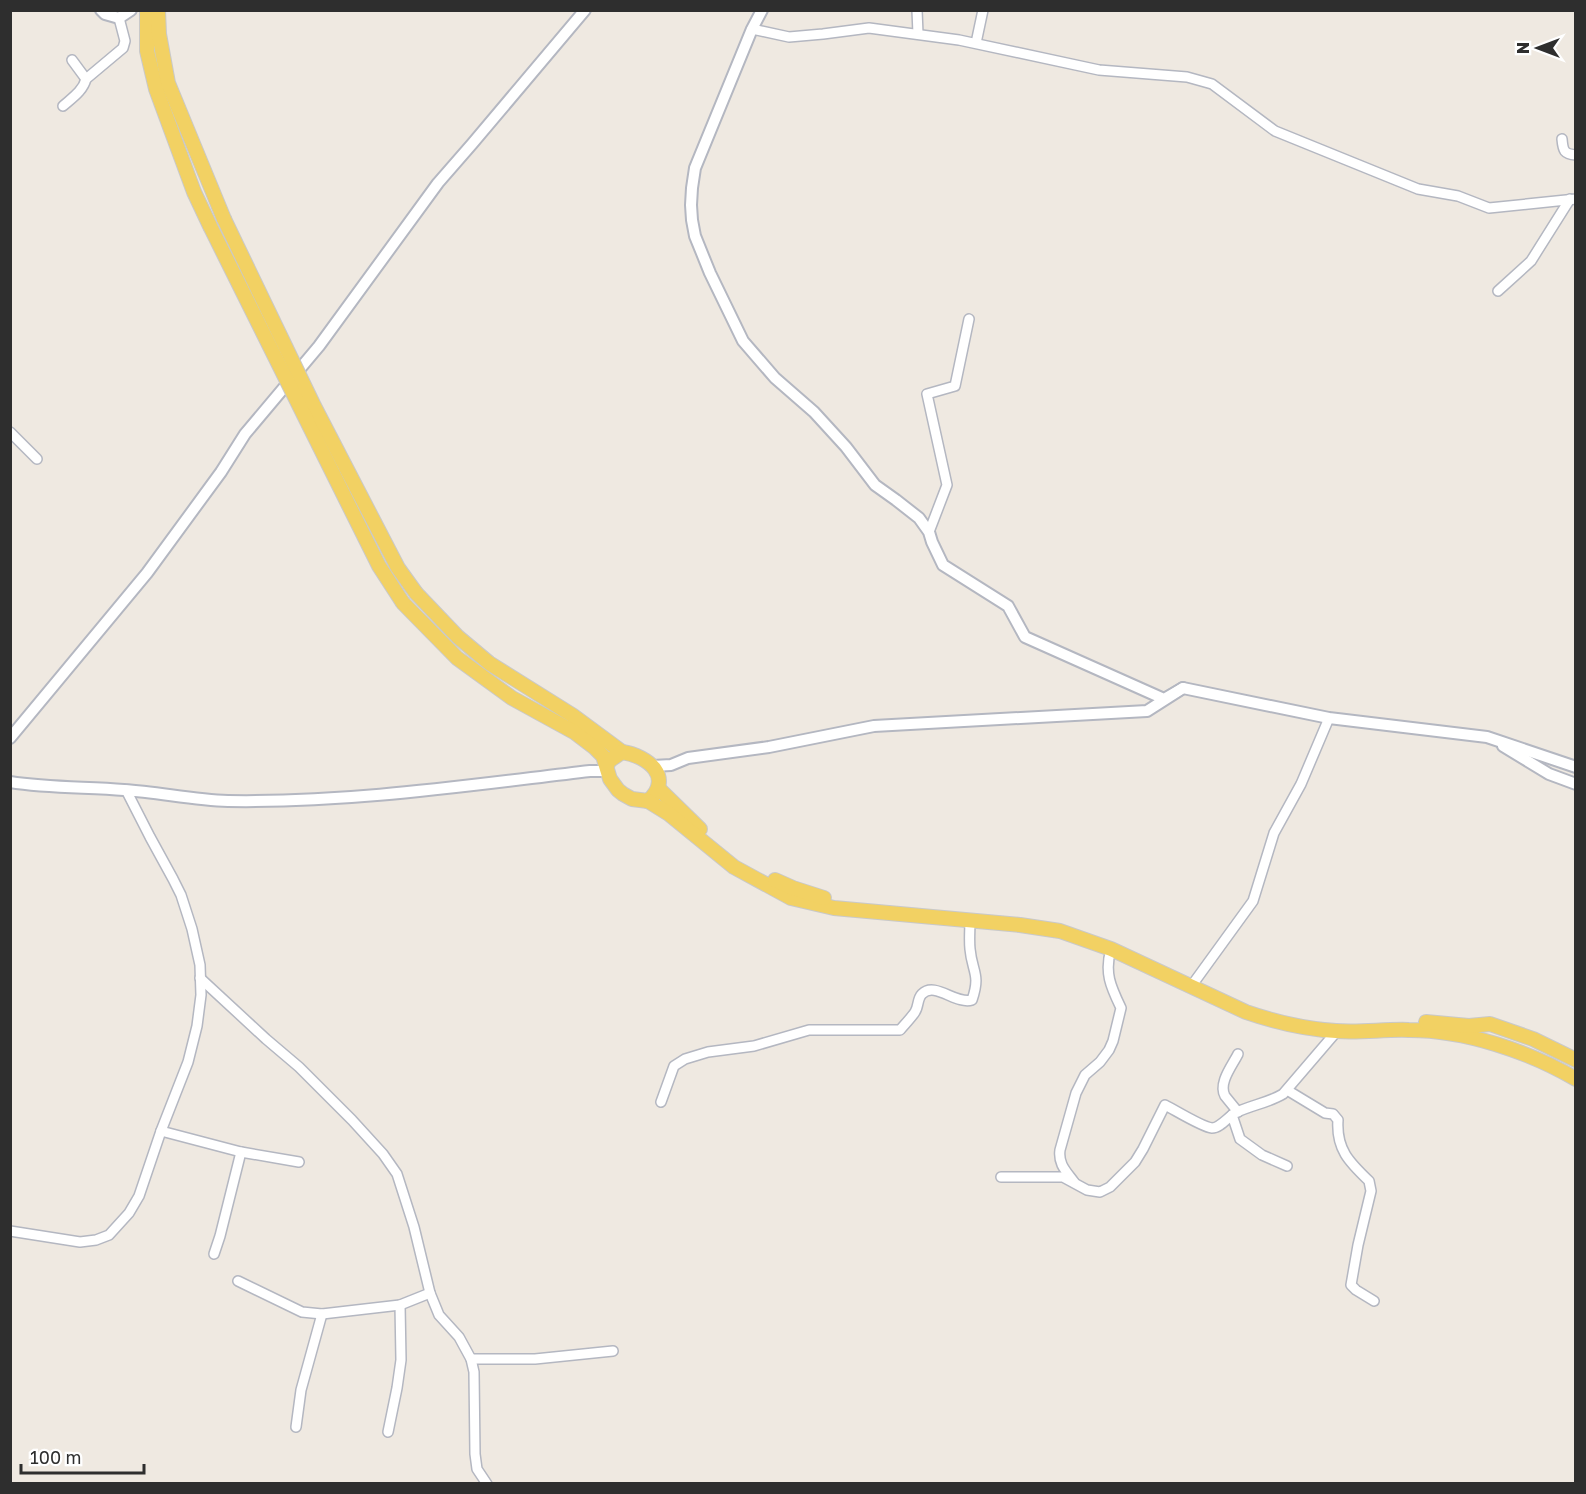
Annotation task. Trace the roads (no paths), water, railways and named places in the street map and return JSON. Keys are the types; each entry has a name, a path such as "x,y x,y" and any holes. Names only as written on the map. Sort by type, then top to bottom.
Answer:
{"main road":[{"path":"147,10 149,65 194,192 379,566 403,603 457,658 512,698 574,732 595,748 603,756 618,790 632,799 648,801 669,814 734,867 791,898 834,908 1020,925 1060,931 1111,949 1254,1015 1296,1026 1337,1031 1410,1029 1448,1033 1529,1055 1575,1079"},
{"path":"158,10 159,34 168,83 224,219 314,406 398,568 416,593 458,637 489,663 572,715 622,752 639,756 652,766 659,784 713,840 739,860 767,877 820,897 1061,924 1113,942 1245,1004 1285,1016 1337,1024 1434,1022 1469,1026 1490,1024 1533,1039 1575,1060"},
{"path":"607,768 609,761 622,752"},
{"path":"648,801 654,796 659,784"}],"street":[{"path":"101,10 105,14 119,18 131,10"},
{"path":"511,98 576,10"},
{"path":"10,738 147,573 221,472 245,434 319,346 438,183 585,10"},
{"path":"762,10 752,29 696,168 692,188 692,220 701,253 743,341 775,378 814,412 846,447 875,485 919,518 929,532 943,565 1008,606 1025,637 1164,699 1183,688 1329,718 1487,737 1575,767"},
{"path":"918,10 918,34"},
{"path":"976,43 983,10"},
{"path":"63,106 79,91 86,79 123,48 124,41 119,18"},
{"path":"752,29 789,37 868,28 976,43 1099,70 1173,75 1201,80 1212,84 1275,131 1418,189 1458,196 1489,208 1573,199"},
{"path":"72,60 86,79"},
{"path":"1562,139 1564,150 1568,155 1575,155"},
{"path":"1498,291 1531,261 1573,199"},
{"path":"929,532 947,485 927,394 955,386 969,319"},
{"path":"10,432 37,459"},
{"path":"652,766 671,765 688,758 769,747 874,726 1147,711 1183,688"},
{"path":"1194,981 1253,901 1274,833 1301,784 1329,718"},
{"path":"1487,737 1549,774 1575,784"},
{"path":"659,784 688,758"},
{"path":"10,782 126,790 225,801 287,801 353,797 607,768"},
{"path":"590,771 618,790"},
{"path":"10,1231 80,1242 96,1240 109,1235 129,1213 139,1196 188,1062 197,1026 201,995 200,965 192,929 181,895 126,790"},
{"path":"662,1102 674,1066 685,1059 708,1052 754,1046 809,1030 900,1030 915,1012 918,999 924,992 931,990 962,1001 972,1000 976,988 976,973 969,948 970,920"},
{"path":"1076,1184 1064,1169 1059,1157 1076,1093 1085,1075 1100,1062 1113,1041 1120,1008 1112,993 1109,979 1108,960 1111,949"},
{"path":"200,978 299,1067 352,1120 383,1154 397,1174 406,1198 430,1293 439,1315 459,1336 471,1359 474,1372 475,1454 477,1469 487,1484"},
{"path":"1001,1176 1063,1178 1087,1190 1100,1192 1110,1187 1137,1158 1165,1105 1211,1128 1216,1127 1235,1114 1276,1099 1287,1090 1337,1031"},
{"path":"1238,1054 1224,1080 1223,1089 1235,1114 1240,1139 1262,1155 1287,1166"},
{"path":"1287,1090 1325,1113 1333,1114 1338,1120 1338,1137 1347,1159 1371,1185 1351,1285 1374,1301"},
{"path":"161,1131 241,1152 300,1162"},
{"path":"214,1254 241,1152"},
{"path":"238,1281 302,1312 321,1314 400,1305 430,1293"},
{"path":"388,1432 401,1360 400,1305"},
{"path":"296,1428 301,1390 321,1314"},
{"path":"471,1359 535,1359 613,1351"}]}
